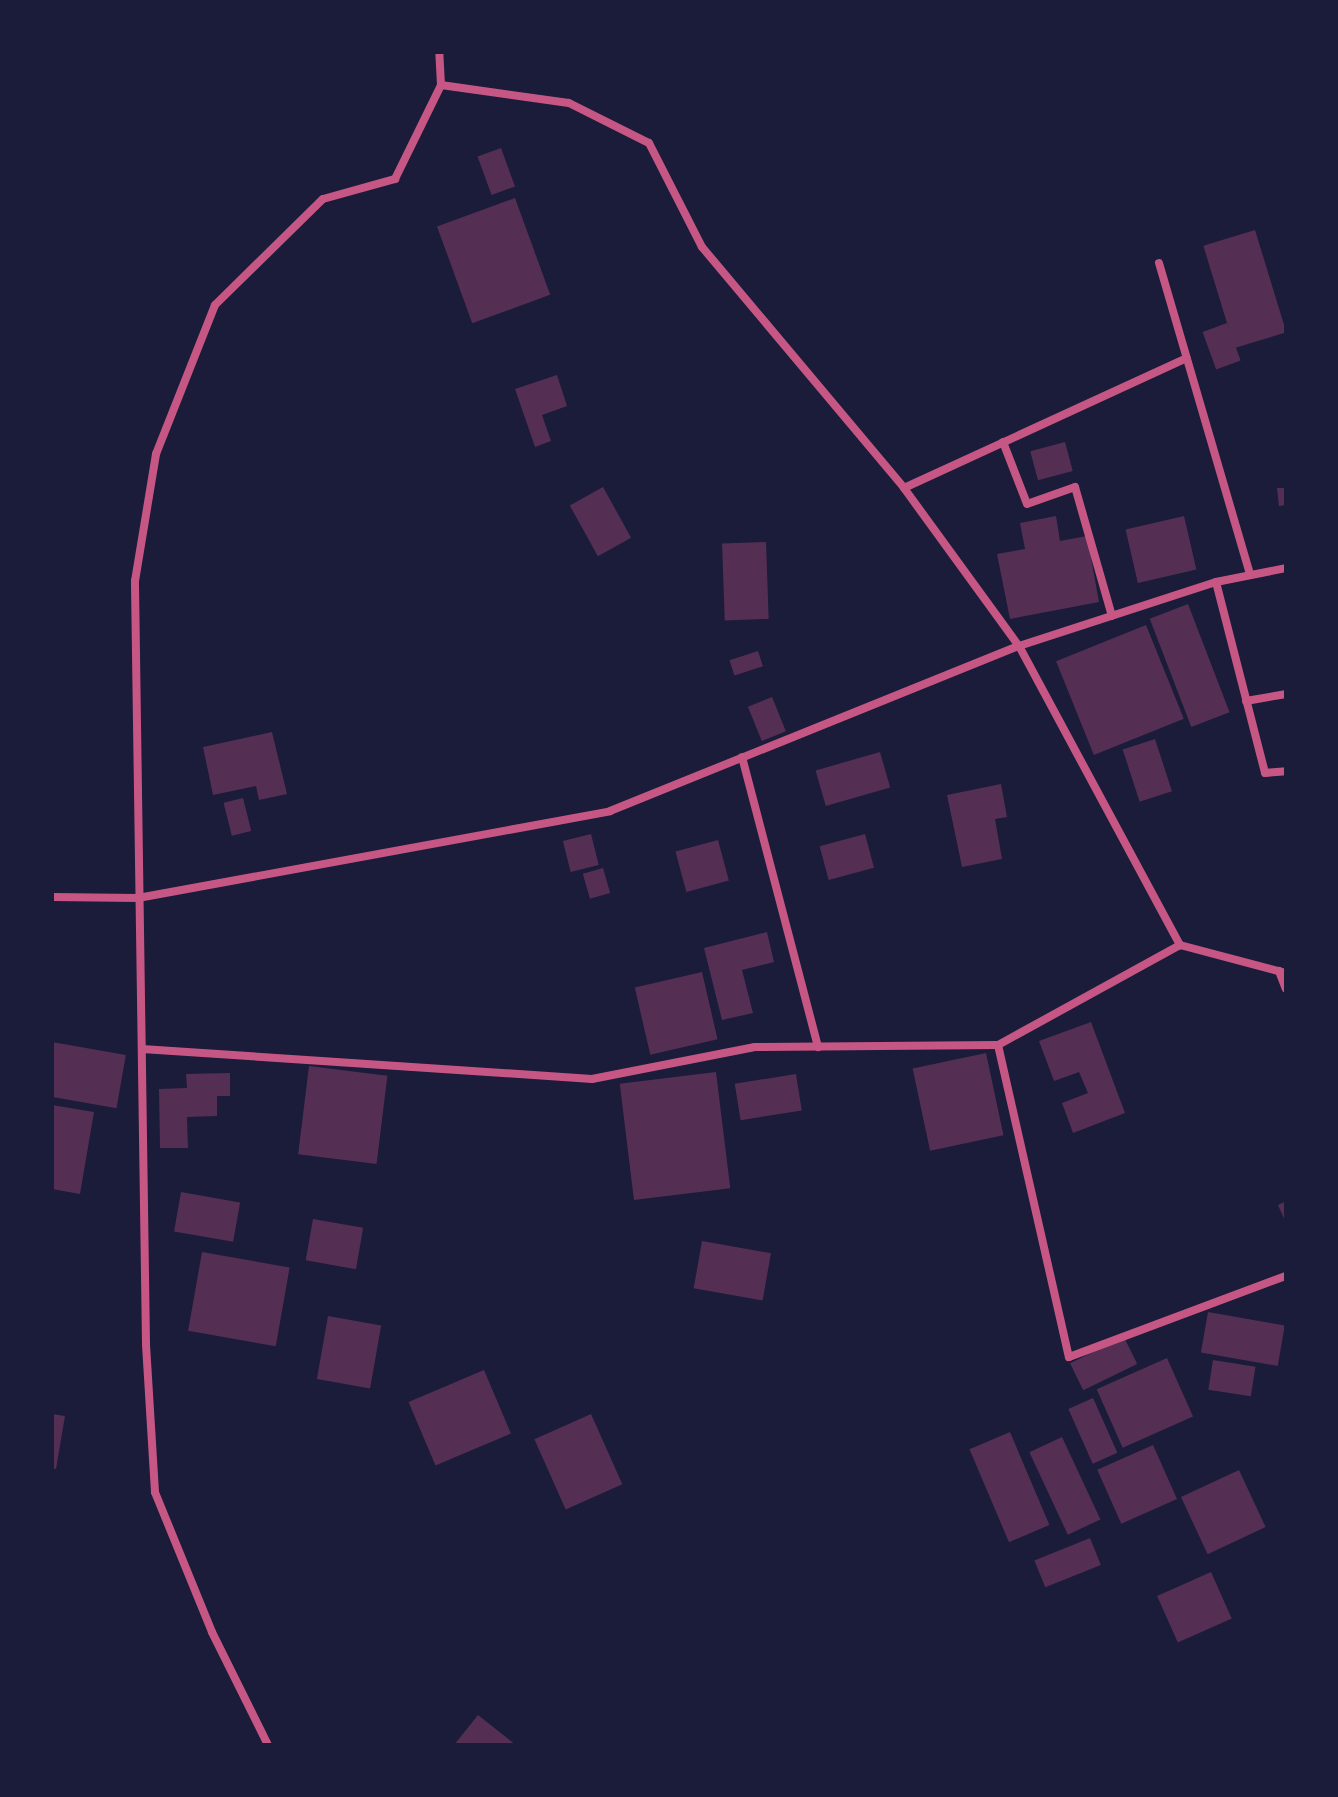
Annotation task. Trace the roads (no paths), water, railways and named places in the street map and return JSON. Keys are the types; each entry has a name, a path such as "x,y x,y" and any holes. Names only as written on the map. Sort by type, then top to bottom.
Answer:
{"street":[{"path":"268,1745 212,1632 155,1492 146,1344 135,581 156,454 215,305 323,199 395,179 441,85 439,52"},
{"path":"441,85 569,103 649,143 702,247 904,488 1019,646 1180,945"},
{"path":"1159,263 1250,575"},
{"path":"904,488 1187,358"},
{"path":"1003,442 1027,504 1075,487 1112,616"},
{"path":"52,897 138,898 610,811 1019,646 1216,582 1286,568"},
{"path":"1216,582 1265,773 1286,771"},
{"path":"1246,701 1286,694"},
{"path":"742,757 818,1047"},
{"path":"142,1049 592,1079 755,1047 998,1045 1180,945 1282,972 1286,989"},
{"path":"998,1045 1069,1357 1286,1276"}]}
